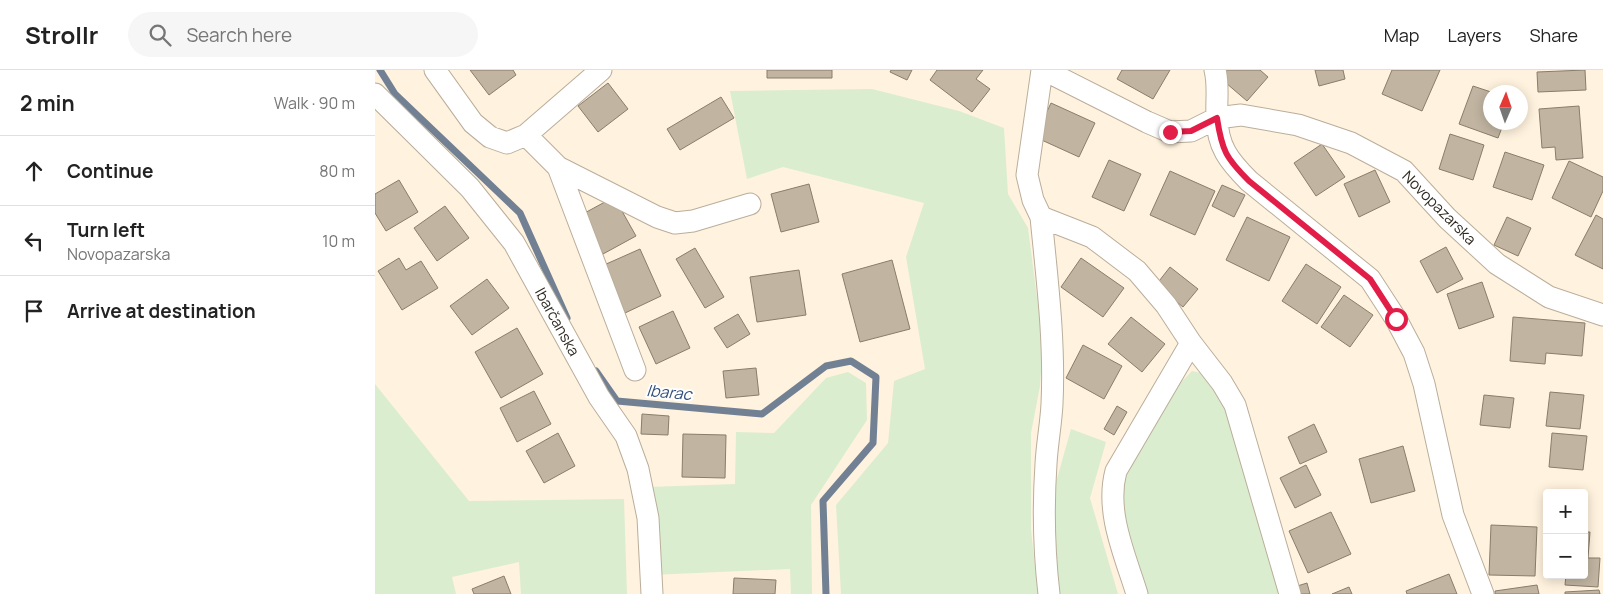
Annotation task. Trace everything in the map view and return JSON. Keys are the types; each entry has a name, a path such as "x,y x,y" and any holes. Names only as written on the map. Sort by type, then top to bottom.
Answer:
{"street":[{"path":"435,70 473,123 490,137 507,143 526,135 601,70"},
{"path":"1043,70 1027,175 1033,200 1041,217 1053,343 1052,405 1044,505 1045,562 1049,594"},
{"name":"Novopazarska","path":"1043,70 1170,132 1191,131 1217,118 1241,115 1299,125 1351,143 1404,171 1447,218 1497,264 1549,297 1603,315"},
{"path":"1215,70 1218,83 1217,118 1220,142 1231,163 1249,181 1370,279 1396,319 1414,353 1422,376 1453,515 1483,594"},
{"name":"Ibarčanska","path":"375,94 470,188 514,243 599,397 626,436 638,469 648,518 652,594"},
{"path":"526,135 558,167 657,217 675,223 693,221 750,204"},
{"path":"558,167 635,370"},
{"path":"1041,217 1091,237 1137,271 1166,305 1191,343 1222,383 1235,405 1289,594"},
{"path":"1137,594 1114,519 1112,486 1116,471 1191,343"}],"green space":[{"path":"872,89 959,111 1004,128 1008,194 1028,228 1043,344 1040,386 1031,433 1031,530 1038,594 841,594 836,505 888,443 894,381 925,369 906,257 924,203 783,167 747,179 730,91"},
{"path":"1192,371 1210,375 1224,400 1281,594 1145,594 1120,503 1120,477 1160,404"},
{"path":"848,372 866,383 867,420 811,505 812,594 791,594 790,569 651,575 648,487 735,484 736,432 774,433 826,378"},
{"path":"375,384 469,501 624,499 627,594 521,594 519,562 452,577 456,594 375,594"},
{"path":"1071,429 1106,442 1090,498 1118,594 1056,594 1047,514"}],"building":[{"path":"470,70 513,70 516,75 489,95"},
{"path":"767,70 832,70 832,78 767,78"},
{"path":"891,70 912,70 907,80 890,72"},
{"path":"937,70 983,70 976,79 990,89 972,112 930,80"},
{"path":"1122,70 1170,70 1153,99 1117,79"},
{"path":"1225,70 1260,70 1268,77 1247,101 1219,77"},
{"path":"1315,70 1343,70 1345,79 1319,86"},
{"path":"1392,70 1440,70 1422,111 1382,94"},
{"path":"1585,70 1586,90 1538,92 1537,72"},
{"path":"608,83 628,109 598,132 578,106"},
{"path":"1473,86 1483,89 1483,130 1501,130 1498,138 1459,124"},
{"path":"721,97 734,118 680,150 667,129"},
{"path":"1051,103 1095,123 1079,157 1035,137"},
{"path":"1579,106 1583,158 1556,160 1555,147 1542,148 1539,109"},
{"path":"1450,134 1484,145 1473,180 1439,169"},
{"path":"1322,144 1345,177 1316,196 1294,163"},
{"path":"1505,152 1544,165 1532,200 1493,187"},
{"path":"1109,160 1141,174 1124,211 1092,197"},
{"path":"1569,161 1603,177 1603,191 1591,217 1552,198"},
{"path":"1375,170 1390,202 1359,217 1344,184"},
{"path":"1170,171 1215,191 1195,235 1150,215"},
{"path":"399,180 418,212 386,231 375,213 375,194"},
{"path":"809,184 819,222 781,232 771,194"},
{"path":"1222,185 1245,195 1234,217 1212,206"},
{"path":"614,197 636,236 603,254 581,215"},
{"path":"445,206 469,238 437,261 414,228"},
{"path":"1596,215 1603,219 1603,269 1575,255"},
{"path":"1247,217 1290,237 1269,281 1226,260"},
{"path":"1507,217 1531,228 1518,256 1494,245"},
{"path":"1446,247 1463,279 1437,293 1420,261"},
{"path":"695,248 724,297 705,308 676,259"},
{"path":"640,249 661,296 625,313 604,265"},
{"path":"399,258 406,270 421,261 438,288 402,310 378,271"},
{"path":"1081,258 1124,288 1103,317 1061,287"},
{"path":"892,260 910,329 860,342 842,274"},
{"path":"1306,264 1341,287 1317,324 1282,301"},
{"path":"1170,267 1198,289 1183,307 1156,285"},
{"path":"799,270 806,315 757,322 750,277"},
{"path":"487,279 509,308 472,335 450,306"},
{"path":"1482,282 1494,317 1459,329 1447,294"},
{"path":"1344,295 1373,315 1350,347 1321,327"},
{"path":"673,311 690,348 656,364 639,327"},
{"path":"738,314 750,334 727,348 714,328"},
{"path":"1131,317 1165,344 1142,372 1108,344"},
{"path":"1513,317 1585,323 1582,356 1546,353 1545,364 1510,361"},
{"path":"517,328 543,374 501,398 475,352"},
{"path":"1083,345 1122,366 1104,399 1066,378"},
{"path":"756,368 759,395 726,398 723,371"},
{"path":"534,391 551,424 517,442 500,408"},
{"path":"1550,392 1584,395 1580,429 1546,426"},
{"path":"1484,395 1514,398 1510,428 1480,425"},
{"path":"1117,406 1127,412 1114,435 1104,429"},
{"path":"642,414 669,416 668,435 641,434"},
{"path":"1314,424 1327,452 1300,464 1288,437"},
{"path":"558,433 575,466 544,483 526,451"},
{"path":"1552,433 1587,436 1583,470 1549,467"},
{"path":"683,434 726,435 725,478 682,477"},
{"path":"1403,446 1415,491 1371,503 1359,459"},
{"path":"1306,465 1321,495 1295,508 1280,478"},
{"path":"1331,512 1351,554 1308,573 1289,531"},
{"path":"1491,525 1537,527 1535,576 1489,575"},
{"path":"1588,532 1590,532 1588,558"},
{"path":"1588,558 1600,558 1598,587 1565,585 1566,579 1588,579"},
{"path":"1449,574 1457,594 1407,594 1406,591"},
{"path":"504,576 511,594 474,594 472,589"},
{"path":"734,578 776,580 775,594 733,594"},
{"path":"1307,583 1310,594 1293,594 1291,588"},
{"path":"1537,585 1539,594 1495,594 1495,591"},
{"path":"1349,587 1352,594 1332,594"},
{"path":"1599,590 1600,594 1565,594 1565,592"}],"waterway":[{"name":"Ibarac","path":"380,70 395,94 520,213 567,318"},
{"name":"Ibarac","path":"596,371 617,401 762,414 826,366 851,361 876,377 873,443 823,501 826,594"}],"route":[{"path":"1170,132 1191,131 1217,118 1220,142 1231,163 1249,181 1370,279 1396,319"}]}
